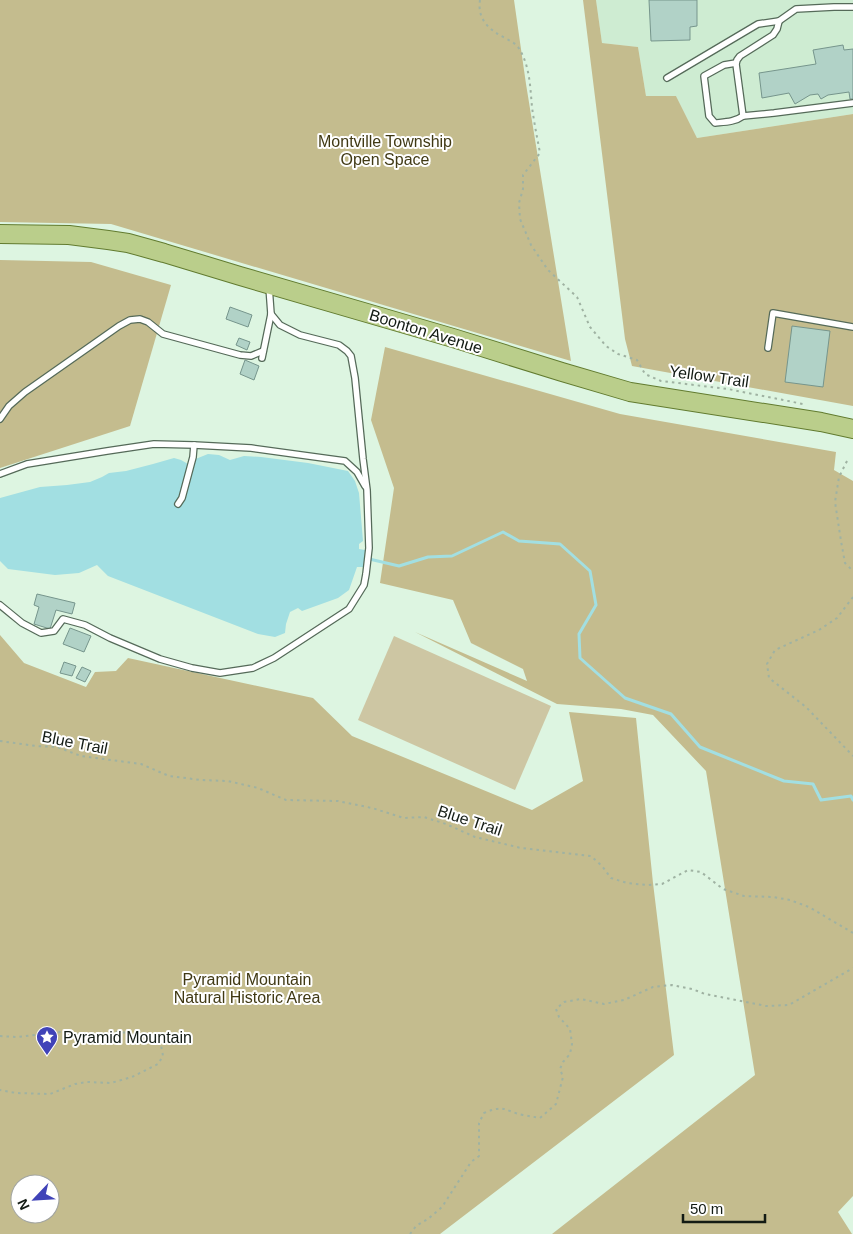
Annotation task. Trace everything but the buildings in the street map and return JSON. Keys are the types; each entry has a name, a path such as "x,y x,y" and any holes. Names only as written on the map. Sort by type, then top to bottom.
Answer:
{"main road":[{"name":"Boonton Avenue","path":"0,234 69,235 128,243 630,392 852,426"}],"lane":[{"path":"824,0 826,7"},
{"path":"667,78 758,24 779,21 796,8 853,7"},
{"path":"743,116 736,62 740,56 773,35 779,21"},
{"path":"736,62 724,65 704,76 709,116 715,123 731,122 743,116 853,103"},
{"path":"262,358 271,314 269,284"},
{"path":"768,348 773,312 853,327"},
{"path":"0,605 22,623 40,634 54,631 63,618 84,625 160,659 220,673 253,668 274,658 349,609 364,585 369,548 367,490 352,356 339,345 300,335 280,325 271,314"},
{"path":"0,419 9,406 25,392 130,320 140,319 148,322 163,334 240,355 252,356 263,351"},
{"path":"0,474 27,464 154,444 194,444 251,448 345,461 357,472 367,490"},
{"path":"180,501 193,457 194,444"}],"path":[{"name":"Yellow Trail","path":"480,0 478,9 482,20 497,34 516,45 525,59 530,81 540,153 523,175 523,189 519,203 520,220 531,245 548,270 577,297 590,327 606,346 618,354 637,360 646,374 660,381 728,389 807,405"},
{"path":"847,460 840,477 835,502 845,563 853,571"},
{"path":"853,598 837,618 819,630 775,650 767,664 769,678 806,707 853,756"},
{"name":"Blue Trail","path":"0,741 57,747 80,756 141,764 169,776 228,781 258,788 286,800 338,801 372,808 404,818 424,817 446,824 475,837 521,848 591,856 611,878 628,883 662,884 688,870 701,872 724,889 744,896 773,897 809,906 853,933"},
{"path":"410,1234 416,1226 442,1207 471,1162 479,1156 479,1123 484,1113 495,1108 507,1109 522,1115 540,1118 556,1104 563,1077 560,1069 570,1054 572,1044 570,1029 559,1017 556,1009 564,1002 581,1000 604,1004 624,1000 653,987 672,985 692,988 705,994 766,1006 789,1005 853,968"},
{"path":"0,1036 17,1037 60,1032 100,1036 116,1032 145,1034 157,1037 162,1045 163,1056 158,1064 132,1077 111,1083 88,1082 75,1084 50,1094 16,1093 0,1090"}],"shaded area":[{"path":"596,0 853,0 853,114 697,138 676,96 646,96 638,47 602,43"},
{"path":"394,636 551,706 515,790 358,720"}],"green space":[{"name":"Montville Township Open Space","path":"0,0 514,0 571,361 111,224 0,222"},
{"path":"583,0 596,0 602,43 638,47 646,96 676,96 697,138 853,114 853,406 632,366 625,339"},
{"path":"0,260 91,262 171,285 130,426 0,468"},
{"path":"385,347 620,414 836,452 834,470 853,481 853,1196 838,1212 852,1234 552,1234 755,1075 706,771 653,715 621,709 557,704 415,632 527,681 523,669 471,643 453,600 380,583 394,488 371,420"},
{"name":"Pyramid Mountain Natural Historic Area","path":"0,635 24,663 86,687 95,672 116,671 128,658 313,698 352,736 532,810 583,781 569,712 636,718 653,883 674,1055 440,1234 0,1234"}],"water":[{"path":"208,454 219,455 230,460 244,456 261,457 308,463 348,471 355,481 359,493 363,541 359,544 359,549 365,550 364,567 357,567 349,590 338,598 302,611 298,608 290,612 285,633 275,637 258,634 108,576 97,565 79,573 55,575 8,569 0,561 0,498 40,487 90,482 109,473 126,471 174,458 188,464"}],"waterway":[{"path":"365,558 399,566 428,557 452,556 503,532 519,541 560,544 590,571 596,605 579,634 580,658 625,698 671,714 700,747 784,781 813,784 821,800 851,796 853,800"}],"place":[{"name":"Pyramid Mountain","path":"47,1056"}]}
